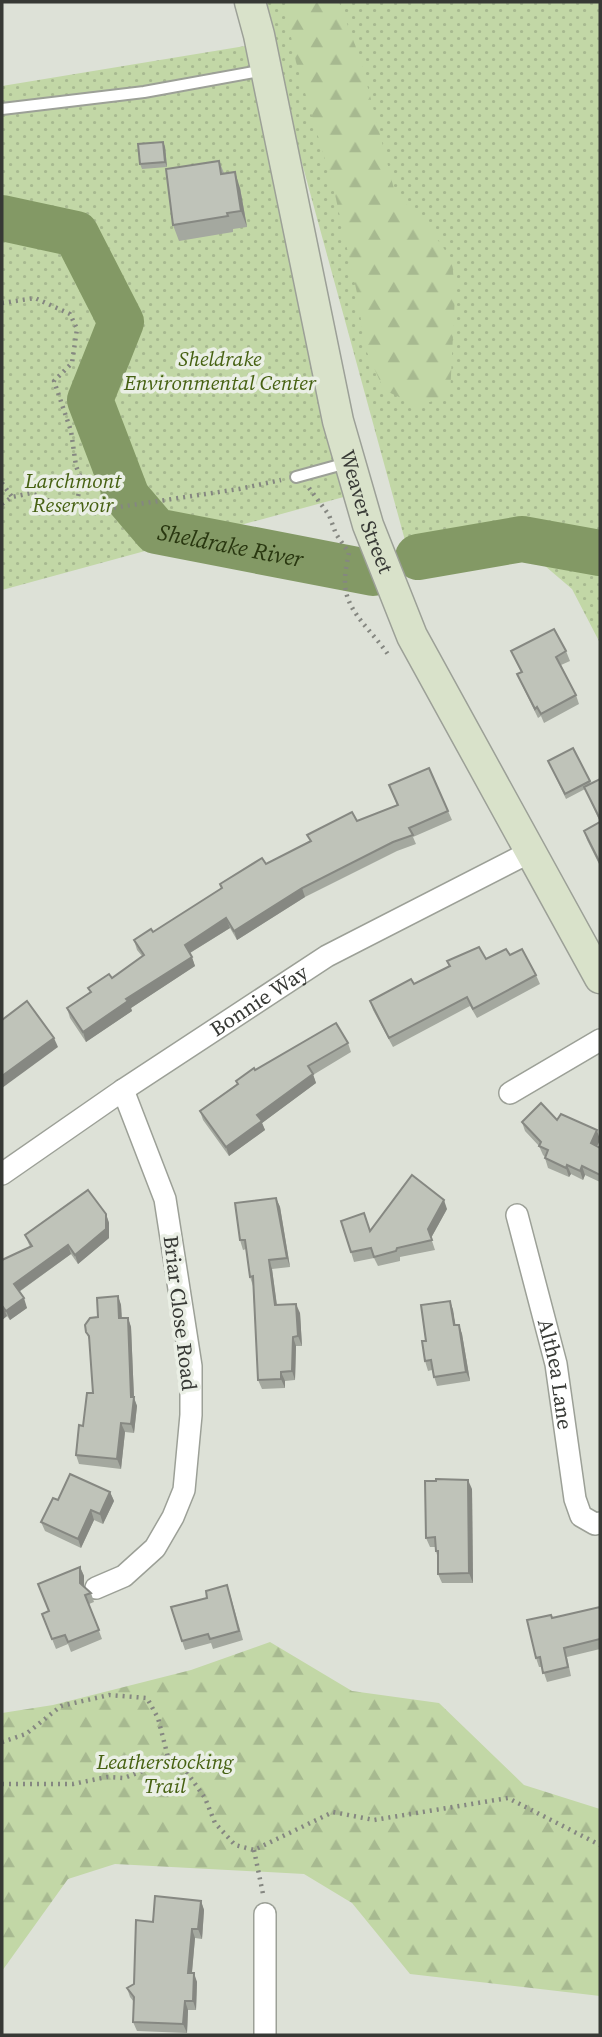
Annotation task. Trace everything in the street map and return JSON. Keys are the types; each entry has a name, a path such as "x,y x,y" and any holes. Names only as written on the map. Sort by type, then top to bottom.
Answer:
{"main road":[{"name":"Weaver Street","path":"250,2 338,421 368,525 412,636 600,978"}],"street":[{"name":"Bonnie Way","path":"2,1174 122,1090 327,956 530,852"},
{"path":"510,1093 600,1040"},
{"name":"Briar Close Road","path":"96,1588 124,1576 155,1548 173,1517 184,1490 191,1415 191,1366 165,1199 122,1090"},
{"name":"Althea Lane","path":"517,1215 556,1364 575,1499 581,1516 595,1524 600,1523"},
{"path":"265,1914 265,2035"}],"lane":[{"path":"2,109 144,92 265,70"},
{"path":"296,477 350,462"}],"path":[{"path":"2,303 35,298 70,314 77,329 72,363 54,381 71,431 76,466 82,481 76,504"},
{"path":"2,504 12,497 31,493 62,506 76,504 93,512 296,477 306,482 329,515 336,534 349,553 344,582"},
{"path":"2,483 12,497"},
{"path":"2,1742 26,1734 61,1706 109,1695 147,1698 158,1718 169,1761 186,1771 205,1798 215,1824 235,1845 254,1850 333,1812 374,1820 508,1798 600,1845"},
{"path":"2,1784 73,1784 107,1777 124,1778 169,1761"},
{"path":"254,1850 261,1878 265,1914"}],"green space":[{"path":"258,2 600,2 600,643 572,589 531,554 415,577"},
{"path":"288,2 339,2 361,61 395,193 427,225 452,260 455,295 450,395 418,406 384,390 365,348 357,293 334,190 296,62 286,11"},
{"path":"245,46 351,495 2,590 2,86"},
{"name":"Leatherstocking Trail","path":"270,1642 352,1691 439,1703 524,1785 600,1809 600,1996 410,1974 352,1903 304,1874 115,1864 68,1879 2,1971 2,1713 53,1705 191,1670"}],"building":[{"path":"163,142 165,162 140,164 138,144"},
{"path":"219,161 221,174 235,172 241,211 227,213 228,216 173,225 166,169"},
{"path":"554,629 566,651 556,657 576,695 541,714 537,707 535,709 517,674 522,672 511,651"},
{"path":"573,748 590,781 565,794 548,761"},
{"path":"429,768 448,811 409,828 413,835 393,842 302,888 234,931 226,918 185,945 192,957 126,999 128,1001 83,1032 67,1008 91,992 88,988 109,974 112,978 144,955 134,940 151,929 153,932 222,888 220,884 262,858 266,864 311,841 307,835 352,812 357,821 398,805 389,785"},
{"path":"600,779 600,819 584,787"},
{"path":"600,822 600,863 584,831"},
{"path":"479,947 486,959 506,949 510,955 522,949 536,975 473,1009 467,997 389,1038 370,1001 411,979 414,984 450,966 447,961"},
{"path":"27,1001 54,1038 2,1076 2,1020"},
{"path":"336,1023 348,1043 308,1066 313,1074 257,1115 262,1121 226,1147 200,1111 238,1084 236,1081 254,1068 255,1070"},
{"path":"541,1103 557,1120 561,1114 597,1130 591,1143 600,1148 600,1175 582,1166 580,1171 567,1165 566,1168 545,1158 548,1150 539,1146 541,1142 522,1122"},
{"path":"412,1175 444,1200 428,1229 432,1240 397,1248 396,1251 374,1257 371,1248 351,1252 341,1221 364,1213 370,1231"},
{"path":"88,1190 106,1214 106,1229 75,1255 68,1245 14,1284 24,1298 6,1311 2,1308 2,1260 32,1246 25,1235"},
{"path":"276,1198 287,1258 269,1260 275,1305 296,1304 298,1336 293,1337 292,1371 281,1372 281,1379 258,1380 253,1276 250,1277 245,1240 240,1240 235,1203"},
{"path":"118,1296 119,1318 128,1318 131,1397 134,1397 131,1424 121,1423 117,1459 76,1455 79,1425 83,1426 87,1393 93,1393 89,1336 85,1325 90,1318 98,1317 97,1298"},
{"path":"450,1301 454,1325 459,1325 466,1372 434,1377 431,1360 425,1361 422,1341 426,1341 421,1305"},
{"path":"70,1474 110,1492 100,1514 91,1510 78,1539 41,1522 53,1498 58,1500"},
{"path":"468,1480 469,1573 438,1574 435,1537 426,1538 425,1481"},
{"path":"80,1567 80,1583 91,1593 85,1595 99,1630 68,1642 65,1635 52,1639 42,1614 49,1611 38,1584"},
{"path":"227,1585 239,1631 210,1639 208,1634 182,1641 171,1607 207,1598 206,1591"},
{"path":"600,1607 600,1639 564,1648 568,1667 543,1673 540,1657 536,1658 527,1620 551,1615 552,1618"},
{"path":"155,1896 201,1901 198,1929 192,1929 188,1973 194,1973 193,2001 185,2001 183,2024 133,2022 134,1997 127,1988 134,1984 136,1920 153,1922"}],"waterway":[{"name":"Sheldrake River","path":"2,218 76,234 121,322 90,400 127,497 156,531 373,573"},
{"name":"Sheldrake River","path":"418,557 522,539 600,553"}],"park label":[{"name":"Sheldrake Environmental Center","path":"220,371"},
{"name":"Larchmont Reservoir","path":"73,493"}]}
